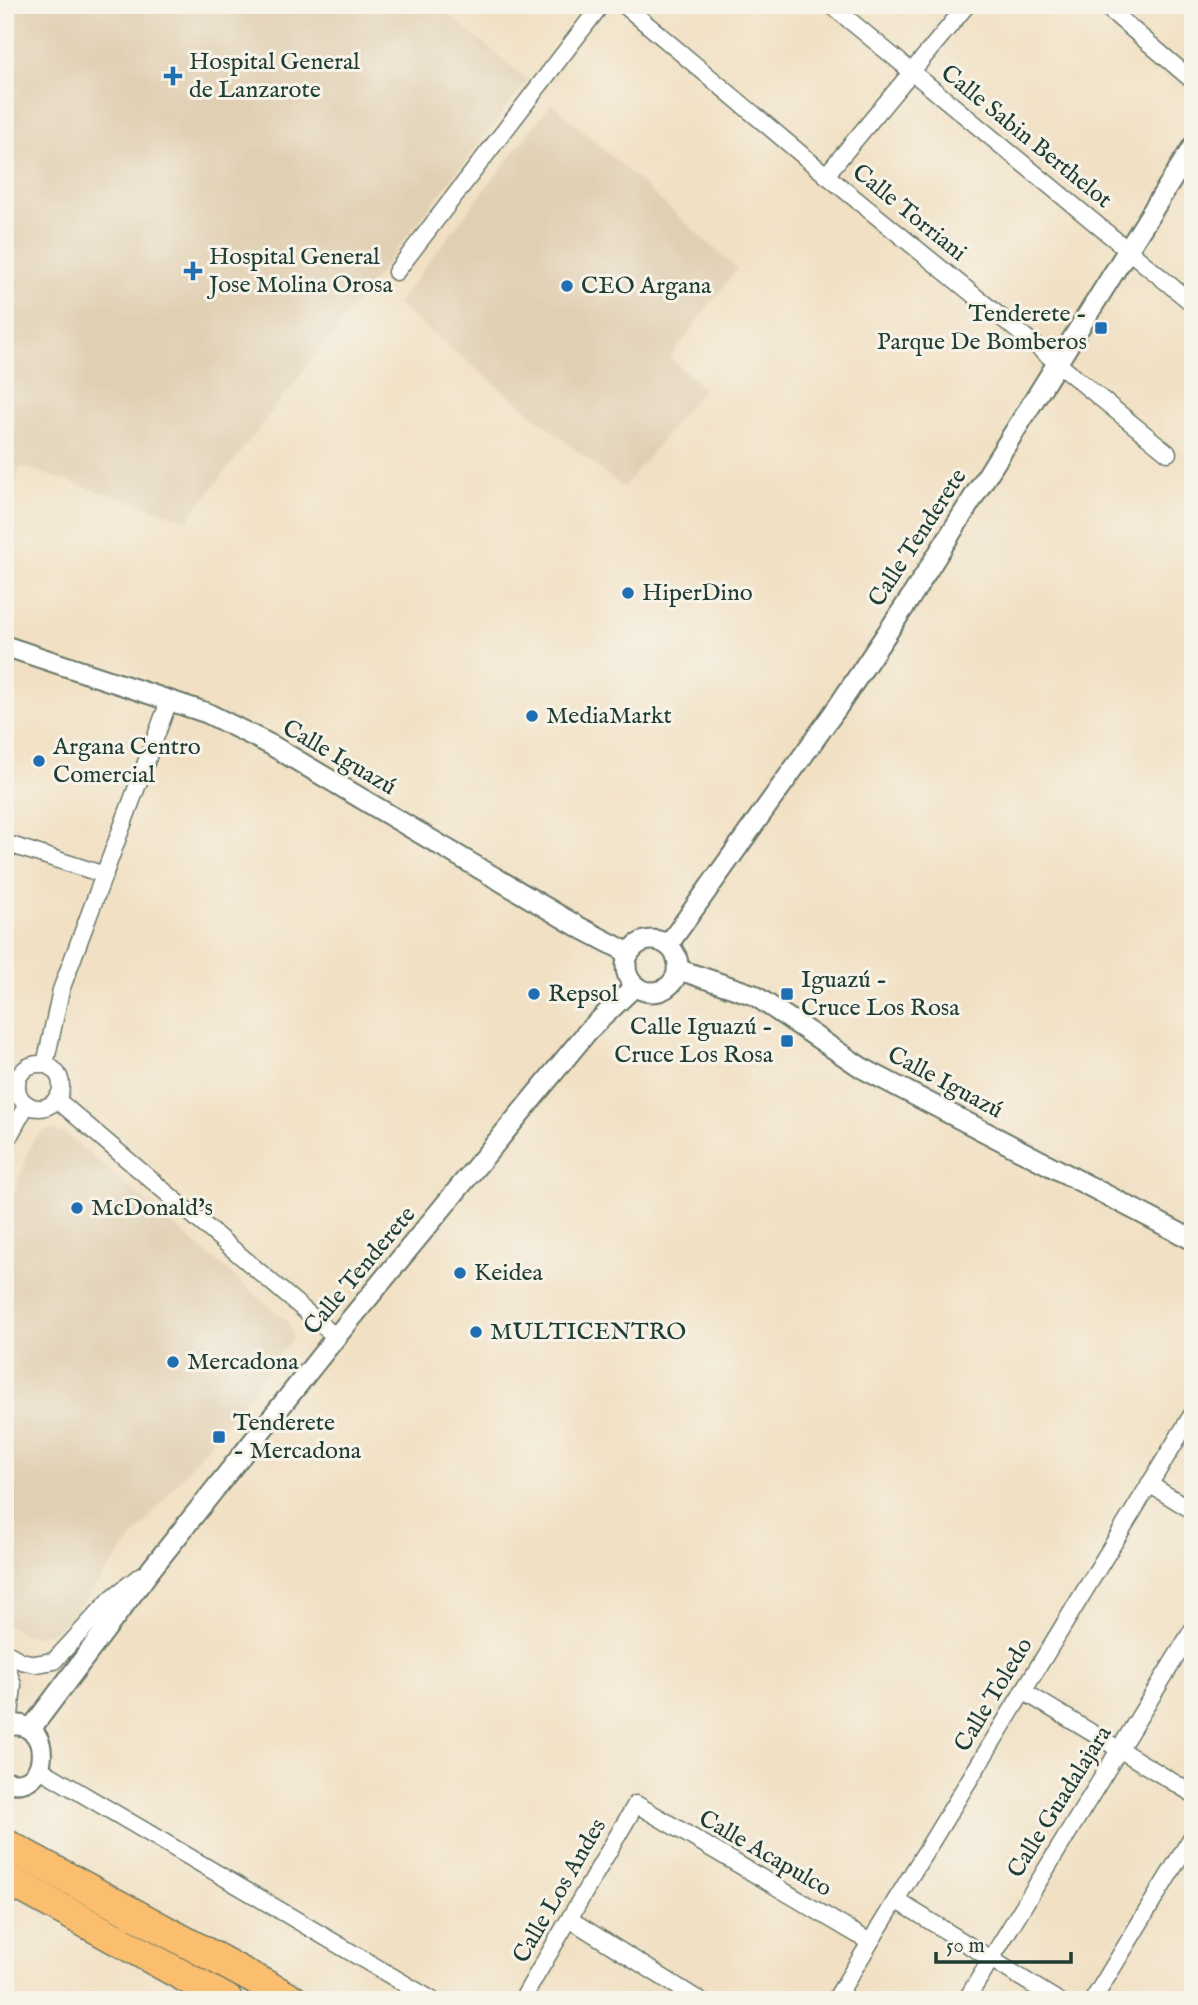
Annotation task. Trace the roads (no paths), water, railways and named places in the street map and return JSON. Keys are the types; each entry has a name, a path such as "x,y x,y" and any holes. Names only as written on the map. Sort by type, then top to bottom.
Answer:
{"highway":[{"path":"5,1844 293,2000"},
{"path":"5,1878 226,2000"}],"street":[{"path":"396,272 601,5"},
{"name":"Calle Torriani","path":"624,5 827,175 1168,453"},
{"name":"Calle Sabin Berthelot","path":"831,5 1193,304"},
{"path":"827,175 967,5"},
{"path":"1104,5 1193,80"},
{"name":"Calle Tenderete","path":"668,945 837,708 1193,146"},
{"name":"Calle Iguazú","path":"5,646 207,713 271,745 577,926 629,953"},
{"path":"45,1065 61,990 169,701"},
{"path":"5,843 105,875"},
{"path":"647,940 668,945 674,952 677,969 674,980 666,988 656,991 635,986 626,970 629,953 647,940"},
{"name":"Calle Iguazú","path":"677,969 754,995 862,1068 1193,1240"},
{"name":"Calle Tenderete","path":"30,1730 152,1568 336,1337 588,1031 635,986"},
{"path":"45,1065 58,1075 60,1092 57,1099 43,1108 27,1104 21,1098 12,1077 29,1067 45,1065"},
{"path":"57,1099 293,1297 336,1337"},
{"path":"5,1144 27,1104"},
{"name":"Calle Toledo","path":"835,2000 1193,1413"},
{"path":"1149,1485 1193,1511"},
{"path":"5,1652 21,1661 35,1664 54,1661 111,1598 152,1568"},
{"name":"Calle Guadalajara","path":"966,2000 1193,1629"},
{"path":"5,1661 13,1685 7,1726 30,1730 42,1748 40,1769 29,1780 13,1784 5,1781"},
{"path":"1023,1691 1193,1794"},
{"path":"40,1769 432,2000"},
{"name":"Calle Los Andes","path":"522,2000 571,1920 636,1804"},
{"name":"Calle Acapulco","path":"636,1804 870,1942"},
{"path":"1093,2000 1193,1835"},
{"path":"896,1900 1057,2000"},
{"path":"571,1920 699,2000"},
{"path":"5,1994 15,2000"}],"place":[{"name":"Hospital General de Lanzarote","path":"173,76"},
{"name":"Hospital General Jose Molina Orosa","path":"193,271"},
{"name":"CEO Argana","path":"567,286"},
{"name":"Tenderete - Parque De Bomberos","path":"1101,328"},
{"name":"HiperDino","path":"628,593"},
{"name":"MediaMarkt","path":"532,716"},
{"name":"Argana Centro Comercial","path":"39,761"},
{"name":"Repsol","path":"534,994"},
{"name":"Iguazú - Cruce Los Rosa","path":"787,994"},
{"name":"Calle Iguazú - Cruce Los Rosa","path":"787,1041"},
{"name":"McDonald's","path":"77,1208"},
{"name":"Keidea","path":"460,1273"},
{"name":"MULTICENTRO","path":"476,1332"},
{"name":"Mercadona","path":"173,1362"},
{"name":"Tenderete - Mercadona","path":"219,1437"}]}
